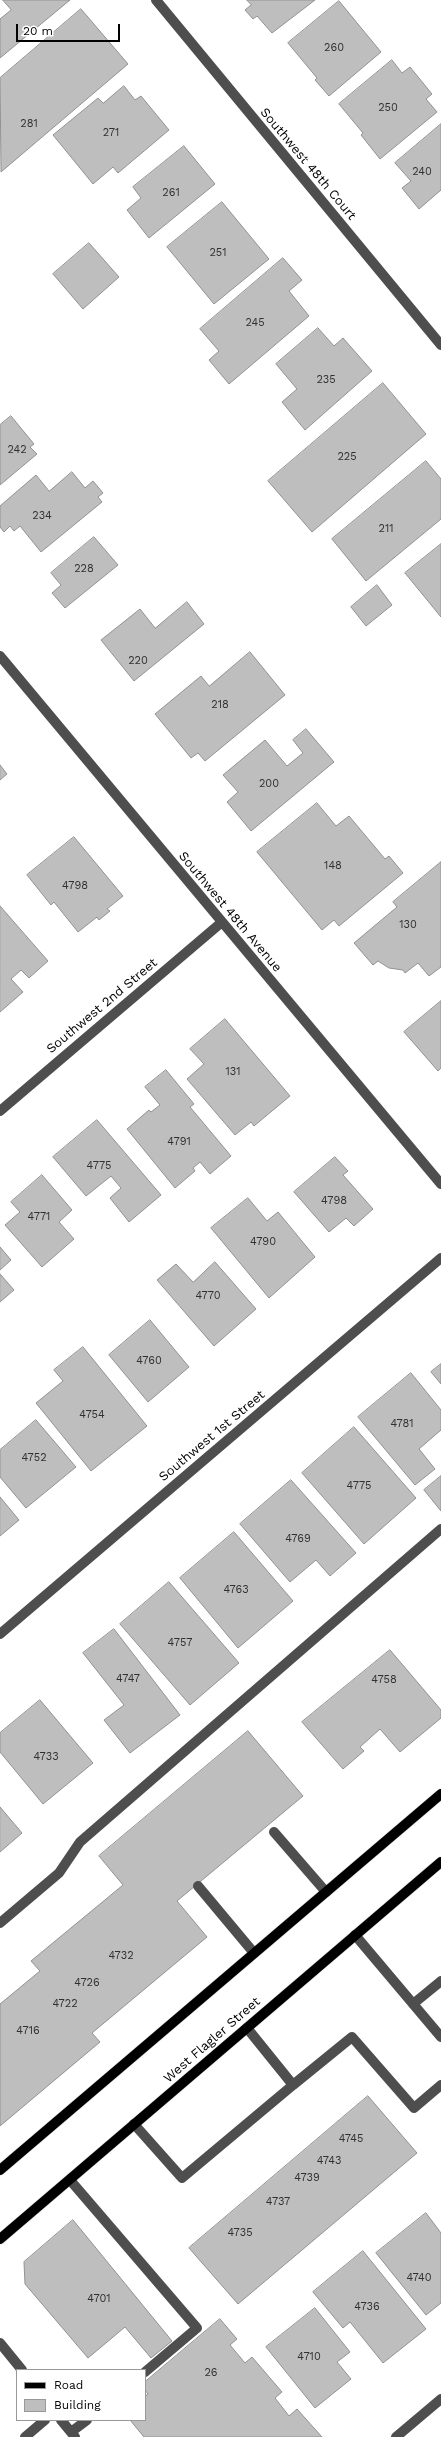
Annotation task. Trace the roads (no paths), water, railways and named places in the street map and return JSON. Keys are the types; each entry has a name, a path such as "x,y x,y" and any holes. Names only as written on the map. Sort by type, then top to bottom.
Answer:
{"main road":[{"path":"0,2170 441,1794"},
{"name":"West Flagler Street","path":"0,2239 441,1862"}],"street":[{"name":"Southwest 48th Court","path":"156,0 441,344"},
{"name":"Southwest 48th Avenue","path":"0,656 441,1184"},
{"name":"Southwest 2nd Street","path":"0,1111 222,922"},
{"name":"Southwest 1st Street","path":"0,1634 441,1258"},
{"path":"0,1923 59,1873 80,1842 441,1529"},
{"path":"274,1832 326,1892"},
{"path":"198,1886 254,1953"},
{"path":"355,1935 441,2037"},
{"path":"414,2004 441,1981"},
{"path":"247,2028 293,2085"},
{"path":"134,2124 182,2178 352,2037 414,2108 441,2085"},
{"path":"70,2180 197,2328 146,2371"},
{"path":"0,2343 21,2369"},
{"path":"396,2437 441,2399"},
{"path":"25,2437 44,2421"},
{"path":"62,2421 73,2435 85,2421"}]}
